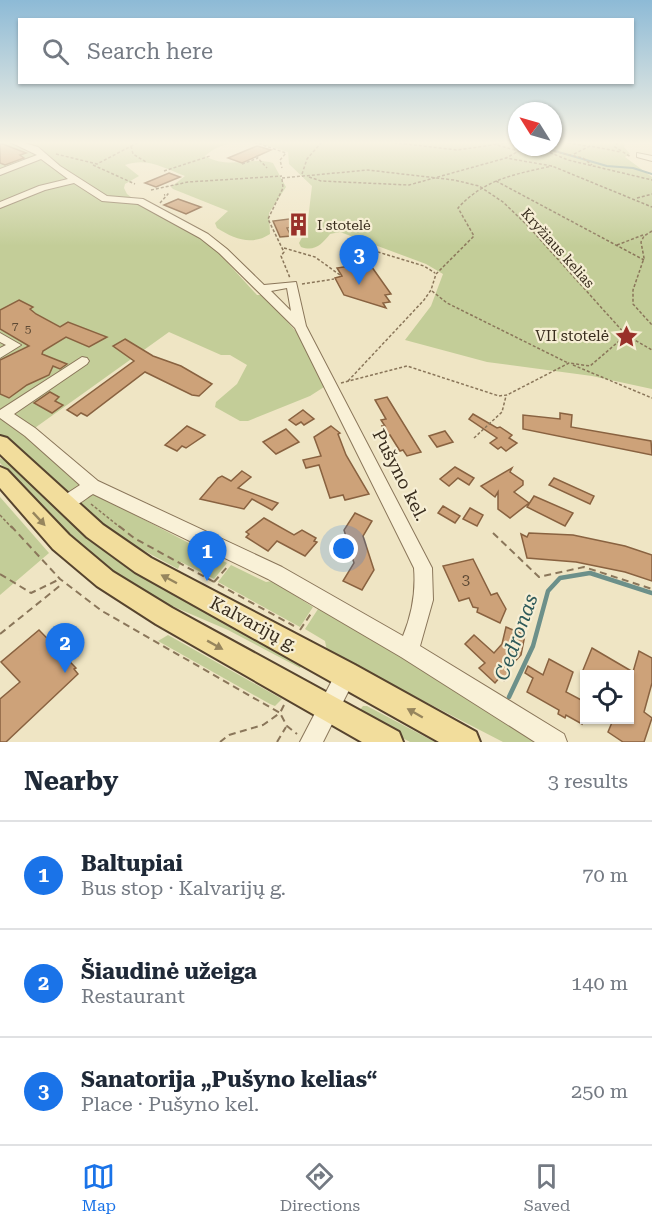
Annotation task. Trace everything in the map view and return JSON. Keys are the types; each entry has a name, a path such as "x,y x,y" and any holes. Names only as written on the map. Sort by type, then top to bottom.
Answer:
{"main road":[{"name":"Kalvarijų g.","path":"0,443 79,494 95,531 143,565 346,674 466,742"},
{"path":"0,475 62,542 105,579 164,616 389,742"}],"street":[{"name":"Pušyno kel.","path":"70,177 105,199 140,201 204,236 223,251 300,326"},
{"path":"0,205 42,188 75,180"},
{"name":"Pušyno kel.","path":"292,285 300,326 423,568 425,588 417,630 408,650"},
{"path":"261,289 292,285"},
{"path":"0,337 15,345 0,354"},
{"path":"82,362 2,414 30,432 79,494 236,555 275,573 408,650 556,742"},
{"path":"306,739 330,709 346,674"}],"path":[{"path":"119,177 135,184"},
{"path":"282,177 284,188 268,219 283,248 281,256 292,285 334,279"},
{"name":"Kryžiaus kelias","path":"151,190 188,182 282,177"},
{"path":"309,177 321,181 388,186 440,178"},
{"name":"Kryžiaus kelias","path":"428,177 479,186 503,202 528,226 563,268 626,335 652,350"},
{"path":"348,381 431,290 436,274 474,236 458,208 479,186 509,177"},
{"path":"579,177 652,207"},
{"path":"495,180 644,260"},
{"path":"636,199 652,195"},
{"path":"616,246 652,231"},
{"path":"648,233 641,242 644,260 633,290 633,304 652,325"},
{"path":"283,248 294,249 334,268 340,275"},
{"path":"368,249 424,266 436,274"},
{"path":"431,290 447,303 569,363 652,398"},
{"path":"332,387 407,366 488,393 507,395 569,363 590,366 626,335"},
{"path":"474,438 502,412 507,395"},
{"path":"79,494 134,538 300,630"},
{"path":"0,515 64,583 102,611 280,713 263,725 229,735 220,742"},
{"path":"493,533 539,577 544,578 575,567 585,567 652,589"},
{"path":"214,582 236,555"},
{"path":"0,574 31,593 60,579"},
{"path":"0,634 64,583"},
{"path":"303,626 316,607"},
{"path":"277,742 287,726 306,739"}],"green space":[{"path":"0,177 138,177 125,184 127,194 141,205 201,238 215,249 257,295 264,295 299,335 324,387 310,396 248,421 240,421 215,407 216,402 237,384 247,365 230,355 221,355 169,332 32,430 0,411"},
{"path":"184,177 280,177 286,187 269,213 270,234 257,240 243,240 217,228 215,223 228,211 171,187"},
{"path":"302,177 651,177 652,389 592,376 487,362 405,340 431,306 443,274 426,264 340,232 330,234 314,248 301,247 299,243 307,228 312,186"},
{"path":"0,418 16,427 81,485 67,494 0,434"},
{"path":"0,458 16,466 108,554 136,572 303,662 300,668 228,630 158,600 120,576 74,541 0,463"},
{"path":"85,495 97,495 227,563 214,579 181,562 178,569 115,535 79,506"},
{"path":"0,497 49,553 0,595"},
{"path":"231,565 266,582 272,581 313,607 300,627 218,582"},
{"path":"320,606 543,742 503,742 327,651 325,641 305,629"},
{"path":"168,635 282,699 275,706 270,704 158,641"},
{"path":"363,706 435,742 410,742 363,717 359,711"}],"building":[{"path":"160,177 180,177 156,187 145,183"},
{"path":"178,199 201,207 186,214 164,205"},
{"path":"297,218 303,225 287,228 291,236 280,237 273,221"},
{"path":"369,263 391,294 385,295 390,302 383,303 386,308 344,295 335,278 342,276 337,268"},
{"path":"19,300 33,307 30,309 36,314 60,327 68,322 107,337 89,347 66,337 43,351 42,354 67,364 60,369 53,366 49,375 27,385 9,398 0,394 0,360 29,346 0,329 0,310"},
{"path":"125,339 153,356 181,366 212,384 199,396 192,395 145,372 87,416 81,413 77,416 67,410 134,361 113,346"},
{"path":"50,392 59,397 55,401 63,405 52,413 34,403"},
{"path":"387,397 421,452 407,456 403,450 400,451 390,435 387,436 381,420 386,419 375,400"},
{"path":"303,410 314,419 304,425 301,422 296,425 289,420"},
{"path":"560,413 572,415 571,427 651,441 652,455 523,429 523,415 560,419"},
{"path":"473,414 497,428 500,427 512,435 509,438 517,443 506,451 501,447 498,449 490,443 497,438 469,419"},
{"path":"187,426 205,435 186,448 182,446 177,451 165,445"},
{"path":"331,426 340,433 338,434 346,455 369,494 345,500 343,495 330,498 319,465 306,468 303,460 321,456 314,437"},
{"path":"286,429 299,442 276,454 263,442"},
{"path":"445,431 453,442 437,447 429,436"},
{"path":"455,467 474,478 469,485 458,478 449,486 440,479"},
{"path":"512,468 510,472 523,481 523,485 514,492 529,503 510,518 498,509 498,492 495,497 481,486"},
{"path":"242,471 251,477 238,488 278,503 272,510 252,499 244,509 200,499 218,478 222,476 231,481"},
{"path":"554,478 594,496 590,504 549,485"},
{"path":"534,496 573,513 565,526 527,507"},
{"path":"443,506 460,516 455,523 438,513"},
{"path":"470,508 483,515 477,526 463,519"},
{"path":"355,513 372,521 363,536 374,570 362,590 343,581 354,563 344,530"},
{"path":"264,518 294,535 302,530 316,538 314,541 317,542 305,556 277,541 268,551 246,537 249,534 246,532"},
{"path":"529,533 573,535 625,546 652,555 652,581 625,572 576,562 527,558 521,534 527,537"},
{"path":"473,559 491,595 497,593 506,609 500,623 477,612 478,608 473,607 469,598 459,601 443,566"},
{"path":"506,627 525,635 521,655 506,671 510,675 504,681 500,677 495,683 479,668 485,663 465,644 474,635 494,653 502,644"},
{"path":"39,630 76,668 74,669 78,674 6,742 0,742 0,699 20,682 1,662"},
{"path":"592,648 630,670 583,670"},
{"path":"639,651 652,658 652,683 644,712 652,718 644,742 623,742 608,732 611,724 634,724 634,670"},
{"path":"549,659 573,672 566,692 580,699 580,723 566,715 565,718 558,714 559,710 527,692 533,678 525,673 528,666 543,675"}],"waterway":[{"name":"Cedronas","path":"509,697 533,646 548,591 560,578 590,573 652,593"}],"place":[{"name":"I stotelė","path":"299,225"},
{"name":"Sanatorija „Pušyno kelias“","path":"359,285"},
{"name":"VII stotelė","path":"627,336"},
{"name":"Baltupiai","path":"207,581"},
{"name":"Šiaudinė užeiga","path":"65,673"}]}
